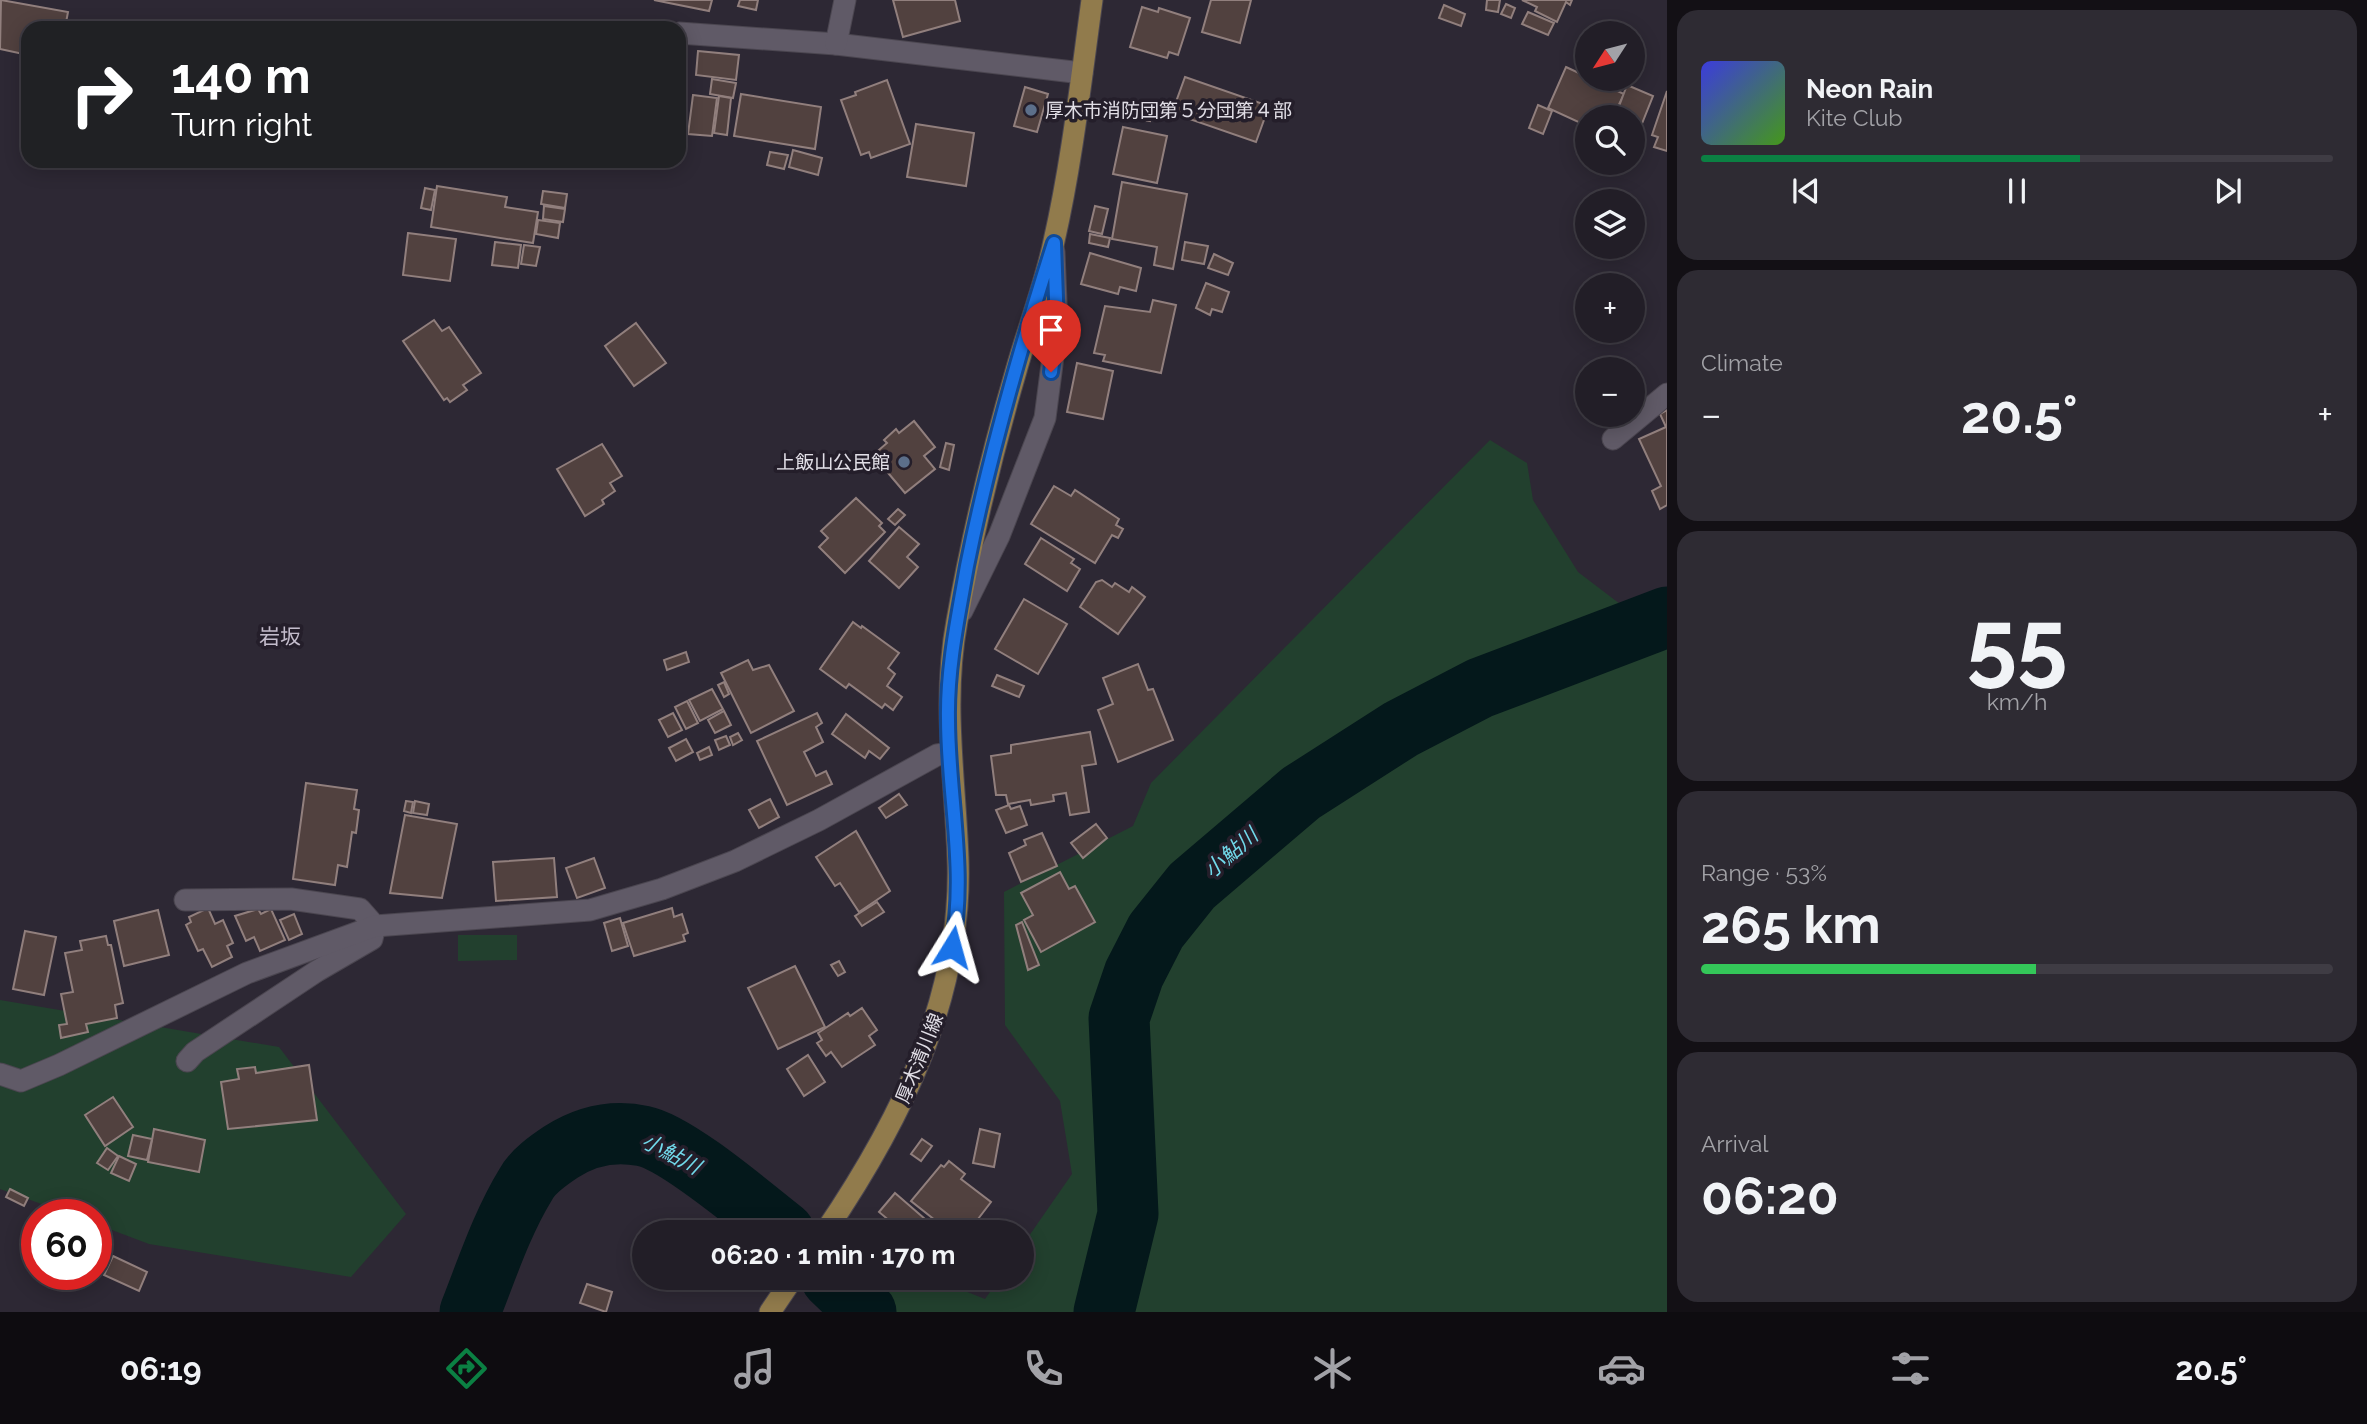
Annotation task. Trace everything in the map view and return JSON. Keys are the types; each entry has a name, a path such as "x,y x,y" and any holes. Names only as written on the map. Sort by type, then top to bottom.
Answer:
{"main road":[{"name":"厚木清川線","path":"833,1220 912,1083 939,1012 956,926 958,894 948,719 956,625 1000,424 1054,243 1092,0"},
{"path":"772,1308 785,1290"}],"street":[{"path":"836,44 845,0"},
{"path":"686,33 836,44 1082,73"},
{"path":"956,625 999,536 1045,418 1057,326 1054,243"},
{"path":"1614,439 1667,394"},
{"path":"0,1074 21,1081 247,973 375,926 590,910 618,903 736,861 819,821 937,755 951,753"},
{"path":"185,900 291,899 360,909 375,926"},
{"path":"187,1060 317,971 372,939 375,926"}],"green space":[{"path":"1490,440 1527,463 1533,500 1578,572 1624,607 1667,591 1667,1312 873,1312 863,1304 871,1290 962,1290 985,1299 991,1290 1034,1290 1034,1229 1072,1174 1060,1101 1005,1025 1004,892 1133,826 1151,783"},
{"path":"458,935 517,935 517,960 458,961"},
{"path":"0,1000 279,1047 406,1214 351,1277 149,1244 112,1230 112,1199 28,1199 0,1189"}],"building":[{"path":"1,0 68,12 66,21 21,21 21,54 0,49"},
{"path":"654,0 712,0 709,11"},
{"path":"740,0 758,0 756,10 738,6"},
{"path":"893,0 955,0 960,21 903,37"},
{"path":"1211,0 1251,0 1240,43 1202,32"},
{"path":"1487,0 1500,0 1498,12 1486,10"},
{"path":"1522,0 1572,0 1570,5 1566,2 1557,22 1535,11 1537,7"},
{"path":"1506,4 1515,8 1511,18 1501,14"},
{"path":"1444,5 1465,14 1461,26 1439,18"},
{"path":"1142,7 1158,12 1159,8 1190,18 1178,55 1169,52 1167,58 1130,47"},
{"path":"1528,12 1554,23 1548,35 1522,24"},
{"path":"698,51 739,55 736,80 696,75"},
{"path":"1566,67 1575,71 1575,91 1618,91 1624,94 1619,105 1575,105 1575,120 1548,108"},
{"path":"1185,77 1269,106 1256,142 1172,113"},
{"path":"712,79 736,83 733,98 710,94"},
{"path":"887,80 910,144 871,158 869,152 861,155 841,100"},
{"name":"厚木市消防団第５分団第４部","path":"1025,87 1048,94 1037,132 1014,126"},
{"path":"1625,91 1641,91 1653,96 1645,116 1645,105 1620,105"},
{"path":"1667,91 1667,151 1654,147 1658,137 1652,135"},
{"path":"741,94 821,107 815,149 734,136"},
{"path":"693,95 717,98 712,136 688,134"},
{"path":"719,96 731,98 727,135 714,133"},
{"path":"1538,105 1552,111 1543,134 1529,128"},
{"path":"1130,107 1152,111 1150,121 1128,117"},
{"path":"916,124 974,133 966,186 907,177"},
{"path":"1123,127 1167,136 1157,183 1113,174"},
{"path":"793,150 822,158 818,175 789,167"},
{"path":"770,152 788,155 784,169 767,165"},
{"path":"1122,182 1187,194 1173,269 1154,265 1157,247 1112,239"},
{"path":"437,186 507,197 505,207 538,212 533,243 431,227"},
{"path":"425,188 435,190 431,210 421,208"},
{"path":"543,191 567,194 565,208 541,204"},
{"path":"544,206 565,209 563,222 543,219"},
{"path":"1095,206 1108,209 1102,234 1089,231"},
{"path":"538,220 560,223 558,238 536,234"},
{"path":"408,233 456,239 450,281 403,275"},
{"path":"1090,234 1110,238 1108,247 1089,243"},
{"path":"495,242 521,245 518,268 492,265"},
{"path":"1185,242 1208,246 1204,264 1182,260"},
{"path":"524,245 540,247 536,266 521,264"},
{"path":"1090,253 1141,268 1136,291 1120,287 1118,294 1081,284"},
{"path":"1214,254 1233,263 1228,275 1208,268"},
{"path":"1206,283 1229,292 1222,312 1212,309 1210,315 1196,308"},
{"path":"1153,300 1176,305 1161,373 1103,361 1105,355 1094,353 1105,306 1150,312"},
{"path":"434,320 442,331 449,327 481,373 463,385 467,390 450,402 447,398 444,400 403,341"},
{"path":"636,323 666,363 634,386 605,346"},
{"path":"1077,363 1113,371 1103,419 1067,412"},
{"path":"1667,410 1667,505 1660,509 1652,491 1661,486 1639,439 1666,427 1660,414"},
{"name":"上飯山公民館","path":"914,421 935,447 924,456 935,469 905,493 873,455 887,443 884,440 896,429 899,433"},
{"path":"946,443 954,445 949,470 940,467"},
{"path":"602,444 622,476 610,483 615,491 602,500 604,504 585,516 557,469"},
{"path":"1054,486 1071,496 1075,490 1119,519 1116,525 1123,529 1118,538 1112,535 1095,563 1031,524"},
{"path":"856,498 882,523 879,526 885,532 845,573 819,547 828,538 821,531"},
{"path":"898,509 905,515 895,525 888,519"},
{"path":"899,527 919,544 907,557 918,567 899,588 869,561"},
{"path":"1041,538 1074,559 1071,563 1080,569 1067,591 1025,564"},
{"path":"1102,580 1112,587 1115,583 1129,592 1132,587 1145,597 1118,634 1080,607 1096,582"},
{"path":"1024,599 1067,624 1038,674 995,649"},
{"path":"853,622 899,653 888,668 895,674 887,686 902,697 893,710 885,704 882,708 849,684 846,688 820,669"},
{"path":"686,652 689,662 667,670 664,660"},
{"path":"748,660 753,670 769,665 794,711 751,733 721,673"},
{"path":"1138,664 1148,690 1153,689 1173,740 1118,762 1098,710 1113,704 1103,678"},
{"path":"997,675 1024,686 1019,697 992,686"},
{"path":"724,682 729,694 724,697 718,685"},
{"path":"712,689 723,709 700,721 689,700"},
{"path":"687,701 698,723 686,729 675,707"},
{"path":"724,711 731,725 715,733 708,720"},
{"path":"673,713 682,730 668,737 659,720"},
{"path":"817,713 822,723 816,727 823,742 804,752 816,776 826,771 832,784 787,805 757,741"},
{"path":"846,714 889,748 880,759 869,751 865,758 832,734"},
{"path":"1090,732 1096,764 1082,766 1089,812 1070,815 1066,793 1053,795 1054,801 1031,805 1030,800 1008,804 1006,795 996,795 991,756 1011,753 1011,745"},
{"path":"738,733 742,740 733,745 730,737"},
{"path":"726,736 730,745 719,750 715,740"},
{"path":"686,739 693,752 676,761 669,748"},
{"path":"709,747 712,755 700,760 697,753"},
{"path":"306,783 357,790 354,809 359,810 356,833 352,832 347,867 338,865 335,885 293,879"},
{"path":"899,794 907,805 886,818 879,808"},
{"path":"770,799 779,817 759,828 749,810"},
{"path":"406,801 413,802 411,813 404,811"},
{"path":"415,801 429,804 427,815 413,813"},
{"path":"1009,805 1011,809 1020,806 1027,825 1006,833 996,810"},
{"path":"405,815 457,824 442,898 390,893"},
{"path":"1096,824 1107,838 1083,858 1071,843"},
{"path":"856,831 890,891 859,912 840,883 835,886 816,857"},
{"path":"1042,833 1057,866 1021,882 1009,853 1026,845 1024,840"},
{"path":"554,858 557,897 496,901 493,862"},
{"path":"594,858 605,888 577,898 566,868"},
{"path":"1060,872 1069,889 1075,886 1095,922 1041,952 1024,920 1033,915 1021,893"},
{"path":"877,902 884,912 862,926 855,916"},
{"path":"208,908 215,924 223,920 233,943 227,946 232,957 212,967 203,949 198,951 186,925 191,922 189,917"},
{"path":"672,908 674,917 682,914 688,933 683,935 685,941 634,956 623,923"},
{"path":"258,909 261,914 271,909 285,940 260,951 254,937 246,941 235,916"},
{"path":"158,910 169,955 124,966 114,921"},
{"path":"294,914 302,934 289,940 280,920"},
{"path":"620,918 628,946 612,951 604,923"},
{"path":"1022,922 1039,965 1028,970 1016,925"},
{"path":"25,931 56,937 44,995 13,989"},
{"path":"106,936 108,945 111,945 123,1003 115,1005 117,1018 86,1024 88,1032 61,1038 59,1025 67,1024 61,994 73,992 65,953 82,950 80,941"},
{"path":"839,961 845,972 838,976 831,965"},
{"path":"795,966 825,1027 778,1049 748,988"},
{"path":"862,1008 877,1030 869,1036 875,1045 842,1067 831,1052 826,1056 817,1043 822,1040 818,1033 848,1013 850,1016"},
{"path":"808,1055 825,1082 804,1096 787,1069"},
{"path":"309,1065 317,1120 228,1129 221,1082 239,1079 237,1069 255,1067 256,1073"},
{"path":"113,1097 133,1127 105,1146 85,1115"},
{"path":"154,1129 205,1140 199,1172 148,1162"},
{"path":"980,1129 1000,1134 994,1167 973,1163"},
{"path":"133,1135 152,1139 147,1160 128,1156"},
{"path":"922,1139 932,1146 921,1161 911,1154"},
{"path":"107,1148 118,1156 108,1170 97,1163"},
{"path":"119,1156 136,1164 129,1181 111,1173"},
{"path":"949,1161 965,1174 961,1179 991,1202 977,1220 935,1220 911,1201 941,1165 944,1167"},
{"path":"10,1189 28,1198 21,1199 21,1204 6,1197"},
{"path":"895,1193 926,1220 889,1220 879,1212"},
{"path":"113,1256 147,1272 139,1291 112,1279"},
{"path":"587,1284 612,1292 606,1312 580,1303"}],"waterway":[{"name":"小鮎川","path":"1104,1312 1128,1214 1119,1018 1134,974 1156,931 1192,886 1301,793 1401,729 1480,688 1667,617"},
{"name":"小鮎川","path":"470,1312 502,1230 529,1179 561,1152 590,1138 632,1134 658,1141 695,1163 769,1220"},
{"name":"小鮎川","path":"843,1290 866,1312"}],"place":[{"name":"厚木市消防団第５分団第４部","path":"1031,110"},
{"name":"上飯山公民館","path":"904,462"}],"district":[{"name":"岩坂","path":"280,637"}],"route":[{"path":"952,947 956,926 958,858 948,719 956,625 1000,424 1054,243 1057,326 1051,372"}]}
